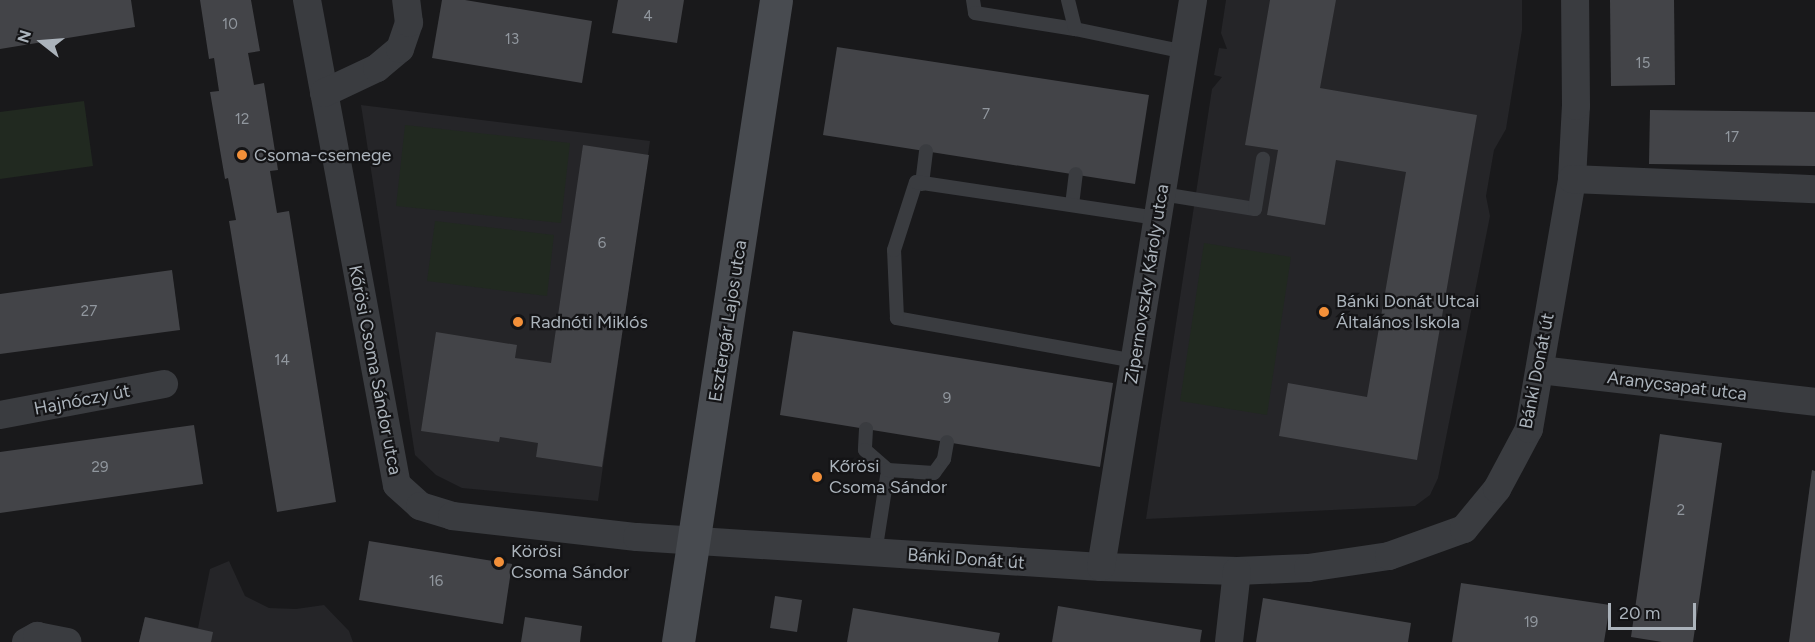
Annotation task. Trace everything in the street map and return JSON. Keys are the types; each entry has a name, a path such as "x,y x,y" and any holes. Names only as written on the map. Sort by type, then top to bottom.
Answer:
{"street":[{"name":"Kőrösi Csoma Sándor utca","path":"307,0 397,485 420,506 452,516 637,537 695,541"},
{"path":"324,93 377,69 400,49 409,22 406,0"},
{"name":"Esztergár Lajos utca","path":"678,642 776,0"},
{"name":"Zipernovszky Károly utca","path":"1101,567 1193,0"},
{"name":"Bánki Donát út","path":"695,541 1101,567 1237,571 1308,568 1389,556 1464,529 1497,489 1529,429 1572,179 1576,106 1575,0"},
{"path":"1572,179 1815,189"},
{"name":"Aranycsapat utca","path":"1540,370 1815,402"},
{"name":"Hajnóczy út","path":"0,416 164,384"},
{"path":"1229,642 1237,571"},
{"path":"26,642 37,636 67,642"}],"lane":[{"path":"973,0 975,13 1075,29 1185,52"},
{"path":"1068,0 1075,29"},
{"path":"922,184 926,151"},
{"path":"1135,361 897,318 894,250 916,182 1072,205 1255,209 1263,159"},
{"path":"1072,205 1076,174"},
{"path":"866,429 865,450 888,470 934,473 944,459 947,442"},
{"path":"875,553 888,470"}],"shaded area":[{"name":"Bánki Donát Utcai Általános Iskola","path":"1226,0 1522,0 1522,30 1506,129 1494,150 1486,196 1490,216 1438,478 1430,495 1415,506 1146,519 1212,89 1222,77 1214,75 1219,48 1227,49 1221,33"},
{"path":"84,101 93,166 0,179 0,112"},
{"path":"361,105 650,141 598,501 462,488 436,475 415,455"},
{"path":"405,125 570,143 561,223 396,206"},
{"path":"435,221 554,235 547,296 427,281"},
{"path":"1204,243 1291,257 1267,415 1180,401"},
{"path":"229,561 245,596 269,608 296,609 324,605 349,631 353,642 139,642 145,617 198,628 210,569"}],"building":[{"path":"0,0 131,0 135,27 0,49"},
{"path":"200,0 251,0 260,51 248,53 254,85 264,83 278,170 270,171 277,213 289,211 336,502 277,512 229,221 236,220 228,178 225,179 210,92 219,91 214,58 209,59"},
{"path":"442,0 465,0 592,21 582,83 432,58"},
{"path":"618,0 684,0 677,43 612,33"},
{"name":"Bánki Donát Utcai Általános Iskola","path":"1270,0 1336,0 1320,88 1477,115 1417,460 1279,436 1288,383 1367,397 1406,172 1336,160 1325,225 1267,215 1278,150 1245,145"},
{"path":"1610,0 1674,0 1675,85 1611,86"},
{"path":"837,47 1149,95 1135,184 823,135"},
{"path":"1650,110 1815,112 1815,166 1649,164"},
{"path":"583,145 649,155 602,467 536,457 538,443 500,437 499,442 421,431 436,332 517,345 515,358 551,363"},
{"path":"172,270 180,330 0,354 0,294"},
{"path":"793,331 1113,383 1100,467 780,415"},
{"path":"194,425 203,484 0,513 0,452"},
{"path":"1660,434 1722,443 1693,642 1662,642 1631,637"},
{"path":"1812,470 1815,471 1815,642 1789,642"},
{"path":"369,541 512,564 503,624 359,600"},
{"path":"1461,583 1610,605 1604,642 1452,642"},
{"path":"775,596 802,600 797,632 770,628"},
{"path":"1263,598 1411,623 1408,642 1256,642"},
{"path":"1058,606 1202,630 1200,642 1052,642"},
{"path":"853,608 1000,633 998,642 847,642"},
{"path":"145,617 213,632 211,642 139,642"},
{"path":"525,617 582,626 580,642 521,642"}],"place":[{"name":"Csoma-csemege","path":"242,155"},
{"name":"Bánki Donát Utcai Általános Iskola","path":"1324,312"},
{"name":"Radnóti Miklós","path":"518,322"},
{"name":"Kőrösi Csoma Sándor","path":"817,477"},
{"name":"Körösi Csoma Sándor","path":"499,562"}]}
